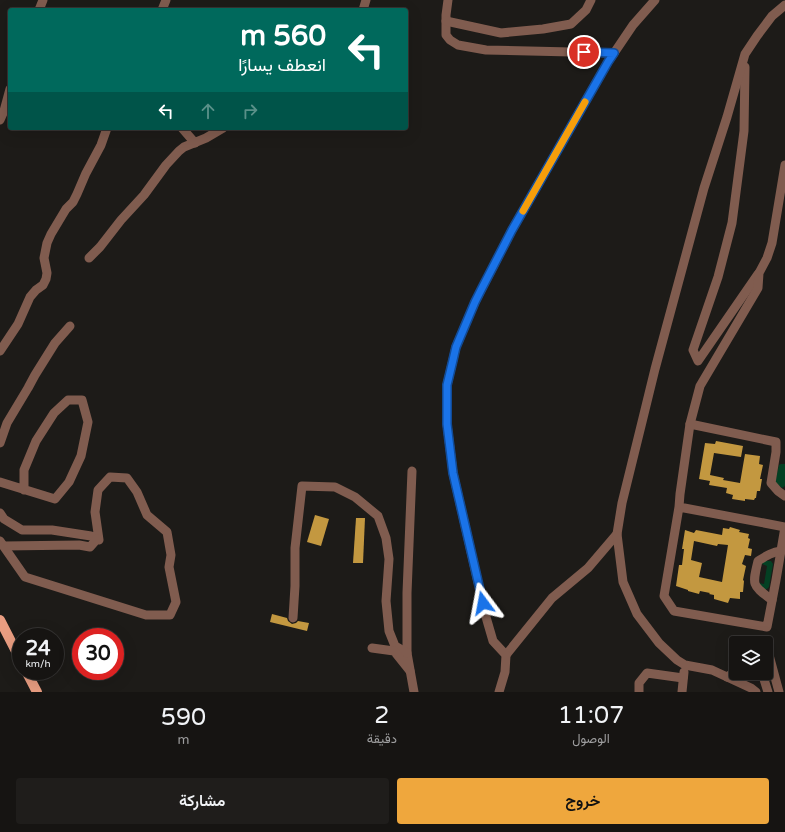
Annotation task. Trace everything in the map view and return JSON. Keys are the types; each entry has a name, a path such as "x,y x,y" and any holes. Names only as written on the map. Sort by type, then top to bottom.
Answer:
{"main road":[{"path":"0,620 12,643"},
{"path":"31,680 37,692"}],"street":[{"path":"448,0 446,35 450,40 458,45 486,50 614,53"},
{"path":"446,21 501,33 543,29 571,24 586,10 591,0"},
{"path":"506,655 492,641 453,473 447,424 447,385 456,347 475,302 512,230 608,62 633,25 654,0"},
{"path":"752,691 712,670 685,665 677,660 659,643 637,614 623,582 617,534 622,503 654,369 704,188 727,117 745,54 772,16 785,5"},
{"path":"745,54 744,131 732,223 718,277 693,350 698,361 767,258 772,243 785,165"},
{"path":"0,120 8,96"},
{"path":"0,351 18,324 30,297 43,285 46,279 47,273 44,258 47,243 66,209 78,194 106,130"},
{"path":"184,130 195,143"},
{"path":"89,258 100,247 121,220 144,196 175,155 184,147 206,138 219,130"},
{"path":"759,272 758,288 700,386 690,424 679,507 664,596 674,611 767,627"},
{"path":"0,443 7,423 34,375 55,342 70,326"},
{"path":"0,482 24,490 55,499 69,482 81,456 88,422 82,400 68,400 54,413 36,441 24,470 24,490"},
{"path":"690,424 776,442 781,453 771,483 785,496"},
{"path":"412,471 407,593 407,653 414,692"},
{"path":"110,477 127,478 137,492 147,515 167,532 171,555 169,568 176,602 170,615 146,615 25,577 2,544 79,545 90,547 97,539 99,540 95,512 98,490 110,477"},
{"path":"293,618 295,548 302,486 335,487 355,497 378,516 386,538 389,559 386,601 389,631 395,646 407,653"},
{"path":"679,507 785,527 766,636"},
{"path":"0,513 4,520 22,530 52,530 91,536 97,539"},
{"path":"500,692 505,672 506,655 552,598 588,568 617,534"},
{"path":"772,600 757,589 754,579 758,561 766,555 782,551"},
{"path":"372,648 394,651 411,672"},
{"path":"682,692 685,665"},
{"path":"773,669 779,692"},
{"path":"639,692 639,683 647,673 684,678"},
{"path":"764,680 768,692"}],"green space":[{"path":"785,464 785,486 782,488 775,482 779,465"},
{"path":"763,561 771,561 773,564 769,587 767,589 764,589 759,584 764,584 767,566 762,564"}],"building":[{"path":"716,441 743,446 741,457 714,453 710,475 724,478 723,480 740,483 745,454 760,456 759,464 763,465 760,479 762,479 760,491 757,491 756,498 754,500 745,499 745,501 732,499 733,495 726,493 727,488 709,485 710,481 699,479 705,443 715,444"},
{"path":"315,515 329,519 321,546 307,542"},
{"path":"356,518 365,518 363,563 353,563"},
{"path":"730,527 740,530 739,532 749,534 748,538 750,539 748,548 752,549 751,556 745,555 742,564 746,566 743,580 743,592 740,592 740,599 730,598 728,603 714,599 714,595 709,594 710,593 700,591 699,594 676,586 679,565 682,565 684,549 682,549 685,530 694,533 696,530 722,535 723,528 729,529","holes":["694,541 717,546 718,544 728,545 722,582 699,577 702,563 691,560"]},
{"path":"272,614 287,618 292,624 298,621 309,623 307,631 270,622"}],"slow traffic":[{"path":"523,211 585,102"}],"route":[{"path":"483,603 453,473 447,424 447,385 456,347 475,302 512,230 614,53 584,52"}]}
